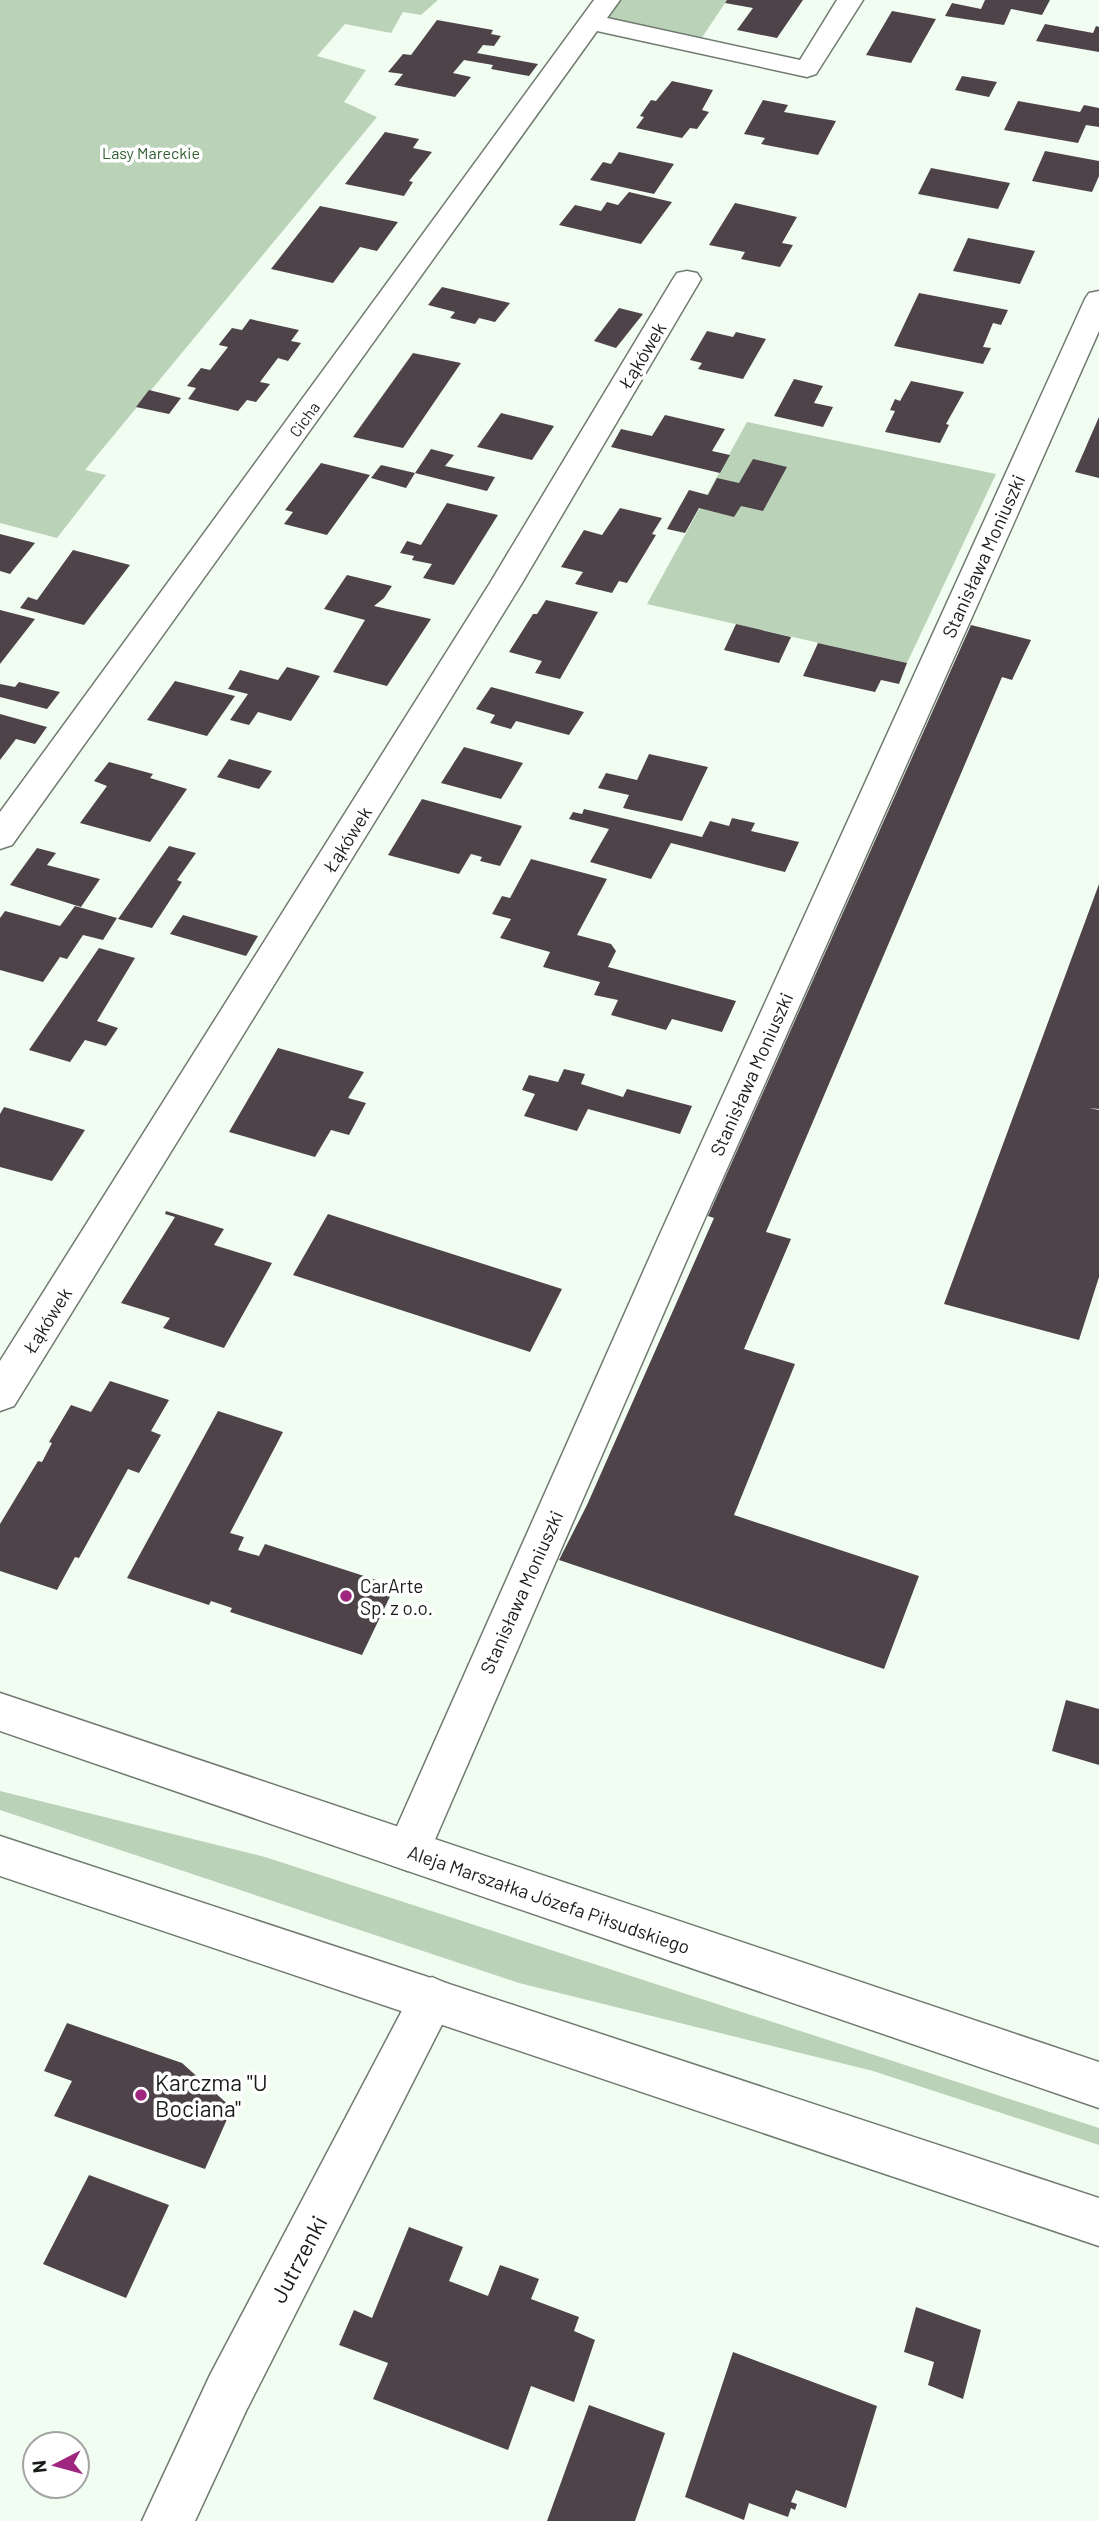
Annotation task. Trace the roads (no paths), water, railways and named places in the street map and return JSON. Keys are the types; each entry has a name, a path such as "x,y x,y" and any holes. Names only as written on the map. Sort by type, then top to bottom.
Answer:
{"street":[{"path":"599,11 807,69 850,0"},
{"name":"Cicha","path":"0,837 599,11"},
{"name":"Łąkówek","path":"0,1395 506,583 687,279"},
{"name":"Stanisława Moniuszki","path":"408,1851 679,1234 1099,299"},
{"name":"Aleja Marszałka Józefa Piłsudskiego","path":"0,1712 1099,2085"},
{"path":"0,1856 1099,2222"},
{"name":"Jutrzenki","path":"168,2521 228,2393 432,1999"}],"place":[{"name":"CarArte Sp. z o.o.","path":"346,1596"},
{"name":"Karczma \"U Bociana\"","path":"141,2095"}],"park label":[{"name":"Lasy Mareckie","path":"151,152"}]}
